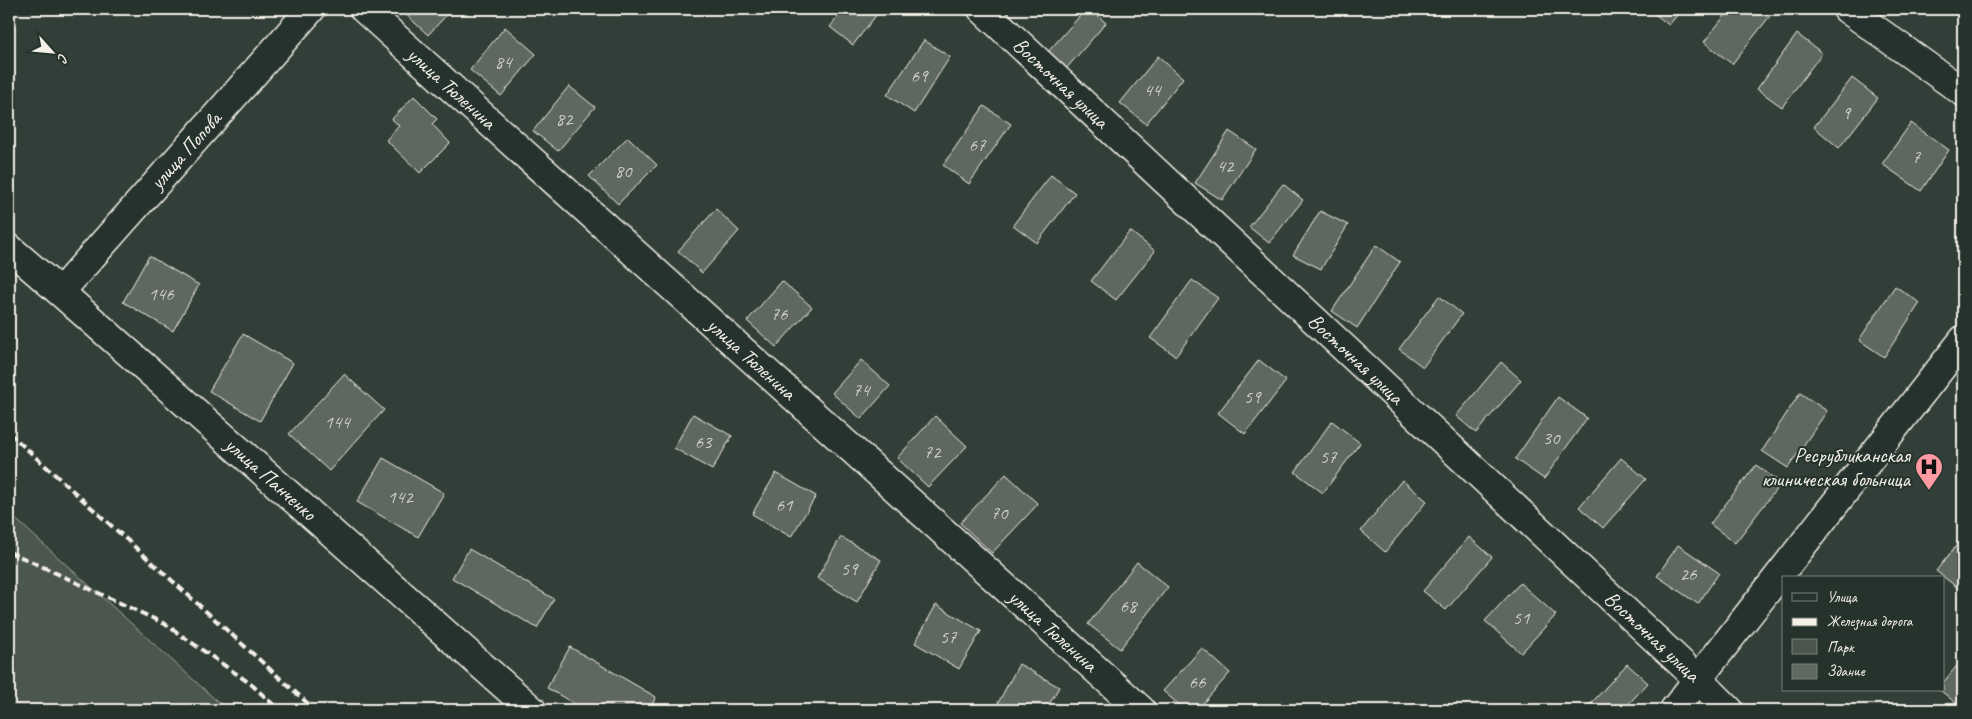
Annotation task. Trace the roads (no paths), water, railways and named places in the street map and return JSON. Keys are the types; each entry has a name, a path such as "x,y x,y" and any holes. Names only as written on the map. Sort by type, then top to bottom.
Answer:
{"street":[{"name":"улица Попова","path":"60,292 311,9"},
{"name":"улица Тюленина","path":"364,9 1140,710"},
{"name":"Восточная улица","path":"982,9 1729,710"},
{"path":"1847,9 1963,92"},
{"name":"улица Панченко","path":"9,248 532,710"},
{"path":"1674,710 1963,340"}],"railway":[{"path":"9,433 315,710"},
{"path":"9,552 165,624 251,684 279,710"}],"place":[{"name":"Ресрубликанская клиническая больница","path":"1929,491"}]}
